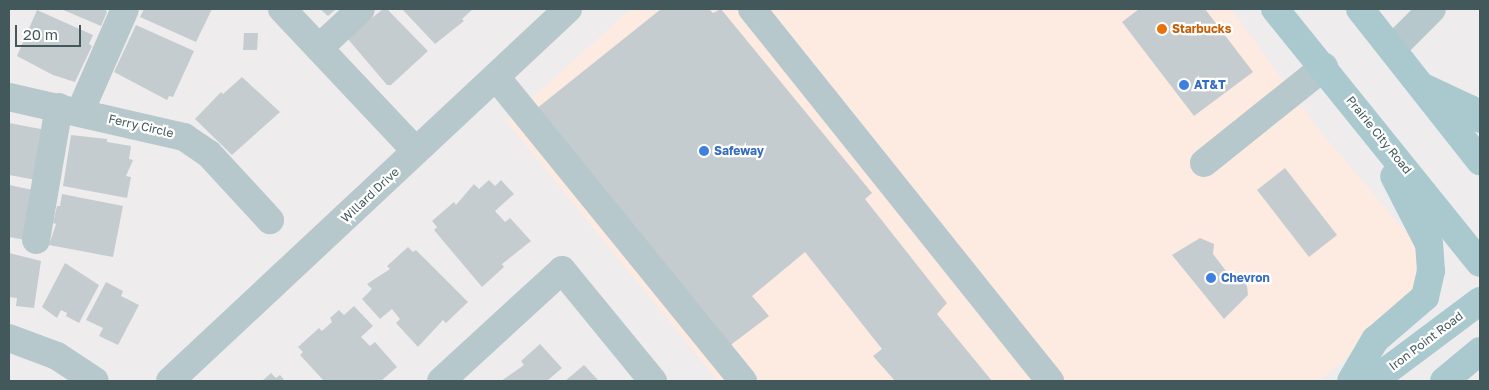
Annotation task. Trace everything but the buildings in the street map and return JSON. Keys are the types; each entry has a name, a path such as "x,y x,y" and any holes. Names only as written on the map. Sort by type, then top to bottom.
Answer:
{"main road":[{"name":"Prairie City Road","path":"1275,9 1370,123 1480,263"},
{"path":"1360,9 1393,48 1480,161"},
{"path":"1421,86 1470,109 1480,119"},
{"path":"1351,381 1375,340 1425,297 1431,270 1429,244 1412,207 1379,152 1370,123"},
{"name":"Iron Point Road","path":"1373,381 1480,301"},
{"path":"1444,381 1480,351"}],"street":[{"path":"36,240 69,109 125,9"},
{"path":"282,9 344,74 348,105 410,158"},
{"path":"319,48 361,9"},
{"name":"Willard Drive","path":"170,381 568,9"},
{"path":"752,9 1050,381"},
{"path":"1393,48 1432,9"},
{"path":"1204,163 1324,67"},
{"path":"496,77 743,381"},
{"name":"Ferry Circle","path":"9,97 174,133 194,143 270,220"},
{"path":"441,381 562,270 652,381"},
{"path":"9,338 57,356 96,381"}],"shaded area":[{"path":"631,9 1231,9 1320,131 1414,242 1423,263 1406,309 1319,381 718,381 506,121"}],"place":[{"name":"Starbucks","path":"1162,29"},
{"name":"AT&T","path":"1184,85"},
{"name":"Safeway","path":"704,151"},
{"name":"Chevron","path":"1211,278"}]}
